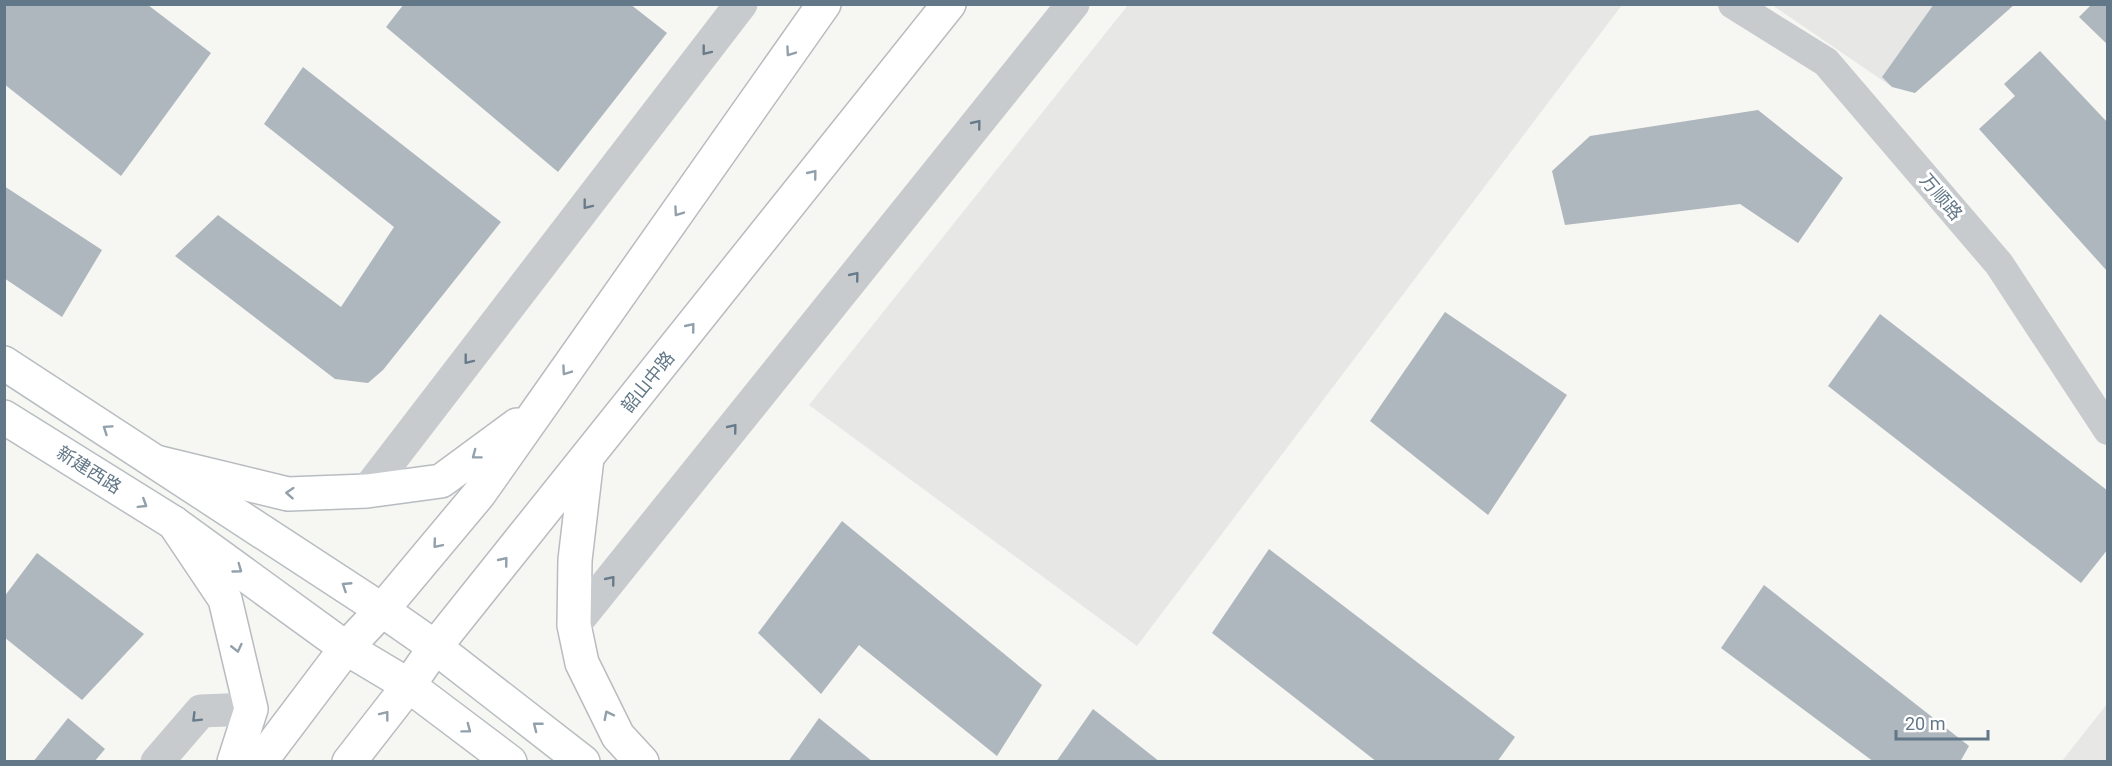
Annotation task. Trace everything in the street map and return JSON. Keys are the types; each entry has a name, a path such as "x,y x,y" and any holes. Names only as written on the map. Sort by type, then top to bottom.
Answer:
{"main road":[{"path":"260,762 346,648 382,610 479,494 824,4"},
{"name":"韶山中路","path":"349,762 409,685 435,647 949,4"},
{"path":"4,363 382,610 435,647 583,762"},
{"path":"156,462 288,494 367,492 441,481 540,408"},
{"name":"新建西路","path":"4,417 174,523 346,648 409,685 510,762"},
{"path":"587,458 575,560 574,625 582,663 618,736 642,762"},
{"path":"174,523 225,599 251,709 234,762"}],"street":[{"path":"367,492 741,4"},
{"path":"574,625 1073,4"},
{"name":"万顺路","path":"1732,4 1826,62 1999,264 2108,430"},
{"path":"157,762 201,711 251,709"}],"shaded area":[{"path":"1128,5 1622,5 1137,646 809,405"},
{"path":"1772,5 1949,5 1892,87"},
{"path":"2107,704 2107,761 2062,761"}],"building":[{"path":"404,4 630,4 667,33 558,172 386,27"},
{"path":"1934,4 2015,4 1915,93 1892,87 1882,77"},
{"path":"2092,4 2108,4 2108,45 2079,17"},
{"path":"4,5 148,5 211,53 121,176 4,84"},
{"path":"2040,51 2108,123 2108,272 1979,129 2015,96 2004,84"},
{"path":"303,67 501,222 383,370 368,383 335,379 175,256 218,215 341,307 394,227 264,124"},
{"path":"1758,110 1843,178 1798,243 1740,204 1565,225 1552,171 1590,136"},
{"path":"4,186 102,250 62,317 4,278"},
{"path":"1445,312 1567,395 1488,515 1370,421"},
{"path":"1880,314 2108,491 2108,549 2081,583 1828,386"},
{"path":"842,521 1042,685 997,756 859,645 821,694 758,633"},
{"path":"1269,549 1515,737 1497,762 1377,762 1212,633"},
{"path":"37,553 144,634 82,700 4,637 4,597"},
{"path":"1764,585 1969,746 1960,762 1874,762 1721,648"},
{"path":"1093,709 1160,762 1056,762"},
{"path":"68,718 105,749 94,762 33,762"},
{"path":"819,718 873,762 788,762"}]}
